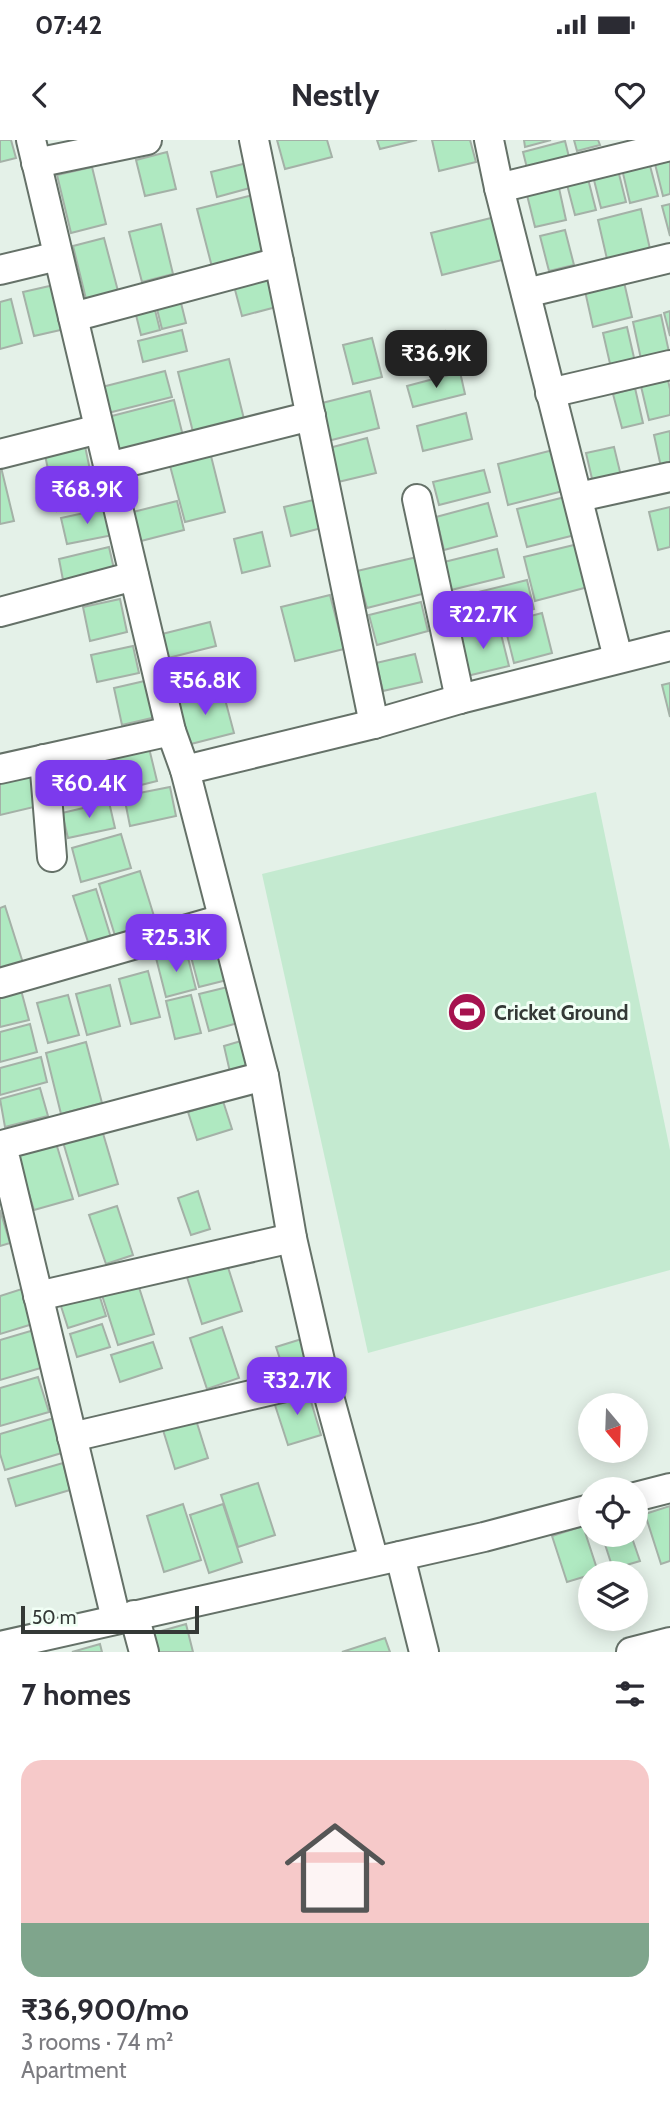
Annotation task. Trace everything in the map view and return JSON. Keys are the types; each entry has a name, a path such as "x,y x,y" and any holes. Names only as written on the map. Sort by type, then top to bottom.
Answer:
{"street":[{"path":"147,140 34,152 171,731 185,770 264,1076 292,1238 324,1378 387,1558 424,1652"},
{"path":"254,140 374,724"},
{"path":"489,140 618,659"},
{"path":"499,188 670,146"},
{"path":"0,270 58,256"},
{"path":"526,293 670,258"},
{"path":"73,317 279,262"},
{"path":"550,393 670,365"},
{"path":"108,467 311,416"},
{"path":"0,454 99,429"},
{"path":"579,497 670,477"},
{"path":"417,499 460,699"},
{"path":"0,612 134,576"},
{"path":"185,770 374,724 460,699 670,646"},
{"path":"0,769 171,731"},
{"path":"44,759 52,857"},
{"path":"0,982 223,919"},
{"path":"144,1652 125,1617 72,1437 1,1141 264,1076"},
{"path":"38,1296 292,1238"},
{"path":"72,1437 324,1378"},
{"path":"648,1494 670,1488"},
{"path":"0,1646 485,1537 578,1512"},
{"path":"631,1652 670,1642"}],"green space":[{"name":"Cricket Ground","path":"596,792 670,1150 670,1270 368,1353 262,874"}],"building":[{"path":"0,140 11,140 16,158 0,162"},
{"path":"277,140 327,140 332,157 285,169"},
{"path":"377,140 417,140 380,149"},
{"path":"432,140 470,140 476,162 439,171"},
{"path":"524,140 551,140 525,147"},
{"path":"574,140 598,140 600,145 577,151"},
{"path":"565,141 569,157 527,168 523,152"},
{"path":"167,152 176,189 145,196 136,160"},
{"path":"670,156 670,194 663,196 654,160"},
{"path":"255,161 261,185 217,197 211,172"},
{"path":"649,162 658,196 630,203 622,169"},
{"path":"92,167 106,224 71,233 57,175"},
{"path":"618,170 626,202 601,208 593,176"},
{"path":"587,175 596,210 575,215 566,181"},
{"path":"557,179 566,220 535,227 525,187"},
{"path":"253,195 267,253 212,267 197,209"},
{"path":"670,204 670,236 662,206"},
{"path":"641,209 650,249 607,259 598,220"},
{"path":"495,217 506,259 442,275 431,233"},
{"path":"161,224 173,274 142,282 129,232"},
{"path":"565,230 574,265 549,271 540,236"},
{"path":"104,238 118,291 86,299 73,246"},
{"path":"272,276 280,306 242,316 234,286"},
{"path":"624,282 632,317 593,327 585,291"},
{"path":"54,285 65,329 34,336 23,292"},
{"path":"11,299 22,343 0,349 0,302"},
{"path":"180,299 186,323 162,329 156,305"},
{"path":"155,310 160,330 141,335 136,315"},
{"path":"670,311 670,336 664,313"},
{"path":"661,315 669,352 641,359 633,322"},
{"path":"627,327 635,362 611,368 603,333"},
{"path":"182,330 187,351 143,362 138,341"},
{"path":"445,331 452,359 407,370 400,343"},
{"path":"372,338 382,377 353,384 343,345"},
{"path":"229,359 244,419 193,432 178,372"},
{"path":"165,371 172,397 104,414 98,388"},
{"path":"460,372 465,394 413,407 407,386"},
{"path":"667,376 670,415 649,420 640,382"},
{"path":"635,388 643,423 622,428 613,394"},
{"path":"370,391 379,428 320,443 310,406"},
{"path":"174,400 183,436 113,454 104,418"},
{"path":"466,413 472,439 423,451 417,426"},
{"path":"670,431 670,465 661,467 654,435"},
{"path":"367,438 376,473 338,482 329,448"},
{"path":"85,446 90,470 50,479 45,455"},
{"path":"614,447 621,476 593,483 586,453"},
{"path":"557,449 567,490 508,505 498,464"},
{"path":"210,452 225,512 185,522 169,462"},
{"path":"0,463 14,521 0,524"},
{"path":"484,470 490,492 439,505 433,482"},
{"path":"94,482 98,502 57,511 53,491"},
{"path":"326,497 333,525 291,536 284,507"},
{"path":"565,497 575,535 527,547 517,509"},
{"path":"177,501 184,530 141,541 133,512"},
{"path":"488,503 497,536 444,550 436,517"},
{"path":"670,507 670,547 658,550 649,512"},
{"path":"107,508 113,535 67,544 61,518"},
{"path":"262,532 270,566 242,573 234,539"},
{"path":"578,544 588,587 535,601 524,557"},
{"path":"109,547 114,569 63,580 59,559"},
{"path":"497,549 504,577 447,591 440,563"},
{"path":"417,557 426,593 367,608 357,571"},
{"path":"527,580 534,609 465,627 458,597"},
{"path":"330,595 344,649 295,661 281,607"},
{"path":"120,599 127,632 90,641 83,607"},
{"path":"421,602 428,631 377,645 369,615"},
{"path":"542,613 552,653 514,663 504,623"},
{"path":"210,622 216,646 168,658 162,634"},
{"path":"499,626 509,666 467,676 457,637"},
{"path":"133,646 139,673 97,682 91,655"},
{"path":"415,654 422,682 383,691 376,663"},
{"path":"149,680 156,717 122,725 114,688"},
{"path":"670,683 670,717 662,685"},
{"path":"222,688 234,733 187,745 176,700"},
{"path":"149,748 157,781 121,790 113,757"},
{"path":"108,759 114,791 69,800 63,769"},
{"path":"30,774 38,806 0,815 0,782"},
{"path":"170,787 176,816 130,826 124,796"},
{"path":"109,802 115,828 68,838 62,813"},
{"path":"121,834 131,868 81,882 72,848"},
{"path":"140,871 158,929 117,942 99,884"},
{"path":"96,889 112,941 90,948 73,896"},
{"path":"5,906 23,963 0,970 0,908"},
{"path":"217,942 227,980 199,987 189,949"},
{"path":"186,950 196,989 166,997 156,958"},
{"path":"148,971 160,1017 131,1024 119,979"},
{"path":"110,985 120,1026 87,1035 76,994"},
{"path":"236,985 245,1021 209,1031 199,994"},
{"path":"21,990 29,1020 0,1027 0,995"},
{"path":"68,995 79,1035 48,1043 37,1003"},
{"path":"191,995 201,1033 175,1039 166,1001"},
{"path":"30,1024 37,1052 0,1062 0,1032"},
{"path":"241,1041 248,1067 230,1072 224,1046"},
{"path":"86,1042 102,1103 61,1114 46,1053"},
{"path":"41,1057 47,1082 0,1095 0,1068"},
{"path":"40,1088 48,1116 5,1127 0,1099"},
{"path":"223,1101 232,1129 197,1140 188,1112"},
{"path":"102,1130 118,1184 79,1196 63,1142"},
{"path":"56,1143 73,1199 34,1210 17,1155"},
{"path":"198,1191 210,1229 191,1235 178,1198"},
{"path":"117,1206 133,1255 106,1264 89,1215"},
{"path":"0,1210 10,1243 0,1246"},
{"path":"226,1261 242,1311 202,1324 186,1274"},
{"path":"136,1278 154,1334 118,1345 100,1289"},
{"path":"25,1288 36,1323 0,1334 0,1296"},
{"path":"97,1288 106,1316 68,1328 59,1300"},
{"path":"102,1324 110,1347 77,1357 70,1334"},
{"path":"222,1327 239,1378 207,1389 190,1338"},
{"path":"34,1330 44,1367 0,1380 0,1340"},
{"path":"308,1337 316,1364 285,1374 276,1347"},
{"path":"153,1342 162,1368 120,1382 111,1355"},
{"path":"38,1377 49,1412 0,1426 0,1388"},
{"path":"307,1388 321,1435 288,1445 273,1399"},
{"path":"54,1418 65,1452 5,1470 0,1454 0,1434"},
{"path":"196,1420 208,1458 175,1469 163,1430"},
{"path":"63,1463 70,1490 16,1506 8,1479"},
{"path":"258,1483 275,1535 238,1547 221,1495"},
{"path":"183,1504 201,1560 164,1572 147,1516"},
{"path":"223,1504 242,1562 209,1573 190,1515"},
{"path":"670,1506 670,1561 661,1564 648,1523 648,1513"},
{"path":"578,1528 578,1547 590,1547 594,1561 578,1561 578,1579 567,1582 552,1536"},
{"path":"606,1547 635,1547 640,1561 610,1561"},
{"path":"186,1624 193,1652 152,1652 147,1635"},
{"path":"385,1638 390,1652 342,1652"},
{"path":"100,1644 102,1652 72,1652"}],"place":[{"name":"Cricket Ground","path":"467,1012"}]}
